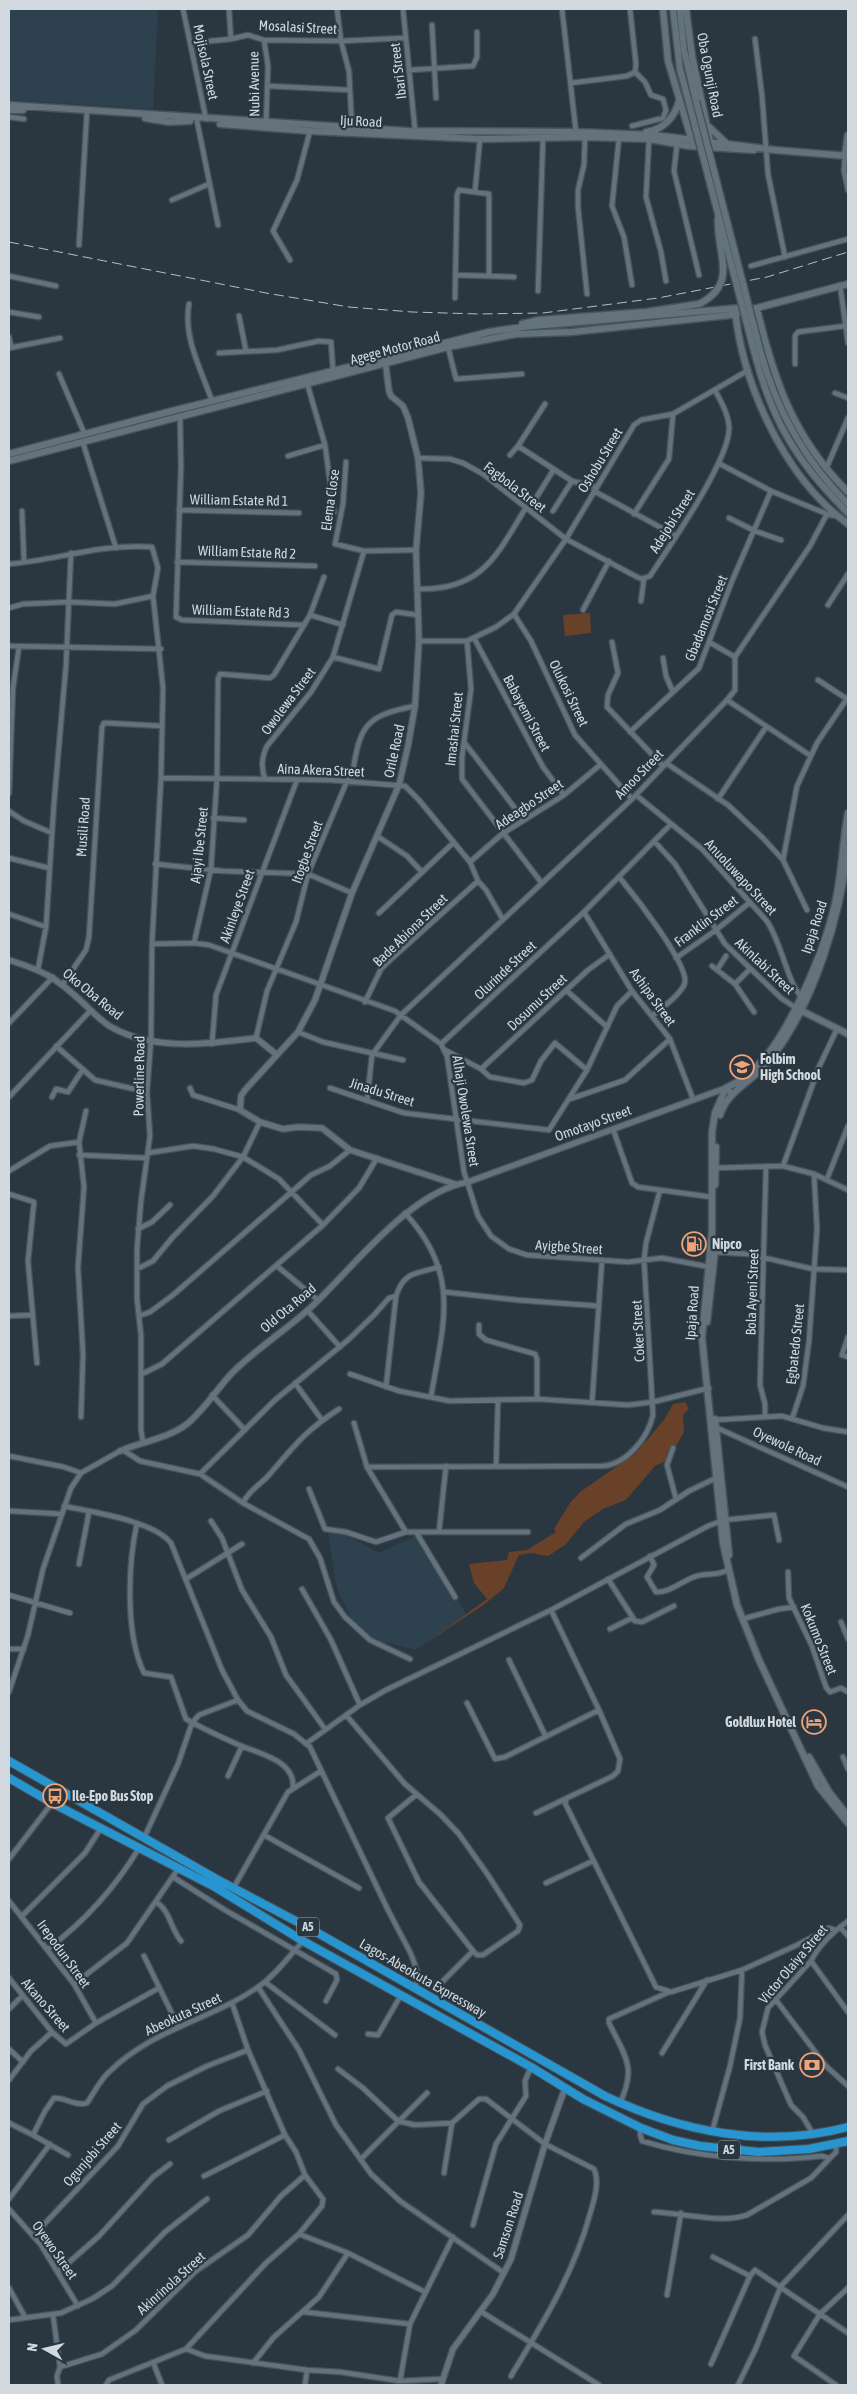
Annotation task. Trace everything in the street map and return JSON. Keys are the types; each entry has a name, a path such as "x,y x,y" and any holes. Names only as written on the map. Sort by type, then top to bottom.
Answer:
{"highway":[{"name":"Lagos-Abeokuta Expressway","path":"9,1761 144,1838 218,1884 303,1941 531,2067 614,2116 673,2140 729,2150 784,2152 848,2141"},
{"name":"Lagos-Abeokuta Expressway","path":"10,1781 178,1869 234,1888 309,1928 605,2096 646,2115 712,2132 758,2137 813,2134 848,2127"}],"main road":[{"path":"663,9 668,61 693,143"},
{"path":"673,9 680,69 757,350 773,393 795,438 814,467 848,504"},
{"path":"680,9 684,50 767,396 789,443 806,469 848,513"},
{"name":"Oba Ogunji Road","path":"686,9 692,56 711,144"},
{"path":"635,134 651,132 671,120 679,102"},
{"name":"Iju Road","path":"9,106 206,119 310,131 480,139 585,137 649,139 677,144 693,143"},
{"name":"Iju Road","path":"9,110 87,111 170,122 197,121 474,133 576,132 635,134 711,144"},
{"path":"706,119 712,131 726,143"},
{"path":"711,144 847,156 848,135"},
{"path":"711,144 726,143 765,149"},
{"path":"505,330 539,320 646,312 699,304 710,299 718,290 724,275 718,210"},
{"name":"Agege Motor Road","path":"68,443 83,443 307,383 385,360 505,330 757,309 848,284"},
{"name":"Agege Motor Road","path":"9,461 27,453 68,443 85,435 333,370 516,334 572,332 735,311 794,298"},
{"path":"757,309 773,372 791,415 826,468 848,492"},
{"path":"735,311 747,370 763,410 786,454 812,490 836,516 848,524"},
{"path":"739,331 743,326 752,322 762,327"},
{"name":"Agege Motor Road","path":"9,454 27,453"},
{"name":"Ipaja Road","path":"803,998 834,909 848,813"},
{"name":"Ipaja Road","path":"712,1252 711,1197 713,1168 718,1120 722,1107 732,1093 770,1060 798,1009 828,944 839,910 846,877 848,848"},
{"path":"798,1009 837,1029 847,1031"},
{"name":"Ipaja Road","path":"798,1009 760,1063 737,1082 726,1088 714,1119 712,1252 702,1338 714,1423 722,1520 736,1594 810,1759 829,1792 848,1816"},
{"name":"Ipaja Road","path":"714,1423 716,1478 728,1570 753,1646 818,1786 848,1823"}],"street":[{"name":"Mojisola Street","path":"183,9 206,119"},
{"path":"229,9 231,39"},
{"path":"337,9 341,41 349,71 352,128"},
{"name":"Ibari Street","path":"403,9 415,130"},
{"path":"562,9 576,132"},
{"path":"630,9 636,64 635,72 644,82 651,95 663,99 666,110 663,118 632,126"},
{"path":"432,25 436,98"},
{"path":"410,70 473,66 477,57 477,32"},
{"name":"Mosalasi Street","path":"191,43 231,39 248,35 264,40 341,41 405,38"},
{"path":"754,39 762,96 768,174 784,256"},
{"name":"Nubi Avenue","path":"264,40 268,66 266,125"},
{"path":"571,83 627,76 635,72"},
{"path":"268,86 350,90"},
{"path":"79,245 87,111"},
{"path":"9,117 24,119"},
{"path":"197,121 218,226"},
{"path":"290,260 273,231 297,180 310,131"},
{"path":"585,137 584,165 578,190 578,207 581,257 587,294"},
{"path":"538,291 543,138"},
{"path":"618,138 612,206 624,237 632,284"},
{"path":"475,191 480,139"},
{"path":"649,139 646,197 661,252 666,282"},
{"path":"677,144 674,170 699,275"},
{"path":"847,156 844,171 848,190"},
{"path":"172,200 209,184"},
{"path":"455,298 457,195 459,190 487,192 490,197 489,276"},
{"path":"751,266 848,239"},
{"path":"456,275 514,277"},
{"path":"9,276 56,286"},
{"path":"840,285 846,317 845,326 848,344"},
{"path":"189,304 186,325 212,401"},
{"path":"9,312 39,318"},
{"path":"239,316 246,351"},
{"path":"795,364 795,336 798,332 845,326"},
{"path":"9,338 10,347 60,338"},
{"path":"219,353 277,350 319,341 331,342 333,370"},
{"path":"448,347 456,379 522,374"},
{"name":"Orile Road","path":"240,1110 241,1096 245,1090 298,1032 315,1000 352,893 399,785 415,706 420,641 416,550 422,493 414,438 403,406 391,396 389,391 385,360"},
{"name":"Oshobu Street","path":"514,614 566,539 634,425 641,420 673,414 747,370"},
{"path":"59,374 85,435"},
{"path":"307,383 325,445 334,512"},
{"name":"Adejobi Street","path":"644,578 650,576 720,464 730,427 727,413 715,390"},
{"path":"834,393 848,398"},
{"path":"510,455 518,446 545,404"},
{"path":"634,514 670,459 673,414"},
{"path":"177,562 180,416"},
{"path":"826,468 848,418"},
{"path":"9,564 71,553 116,548 83,443"},
{"path":"288,456 325,445"},
{"path":"518,446 572,481 595,489 634,514 676,536"},
{"name":"Fagbola Street","path":"418,458 450,459 463,463 483,474 525,509 566,539"},
{"name":"Elema Close","path":"346,462 343,504 336,544 364,551"},
{"path":"720,464 771,491 836,516"},
{"path":"533,503 554,469"},
{"path":"554,511 572,481"},
{"name":"Gbadamosi Street","path":"630,732 699,668 732,581 756,531 771,491"},
{"path":"418,589 456,586 478,575 504,543 525,509"},
{"name":"William Estate Rd 1","path":"179,510 299,513"},
{"path":"22,511 24,562"},
{"path":"709,642 735,657 810,546 827,514"},
{"path":"729,518 781,540"},
{"path":"566,539 644,578 641,601"},
{"name":"Powerline Road","path":"116,548 152,547 158,568 153,596 163,688 161,778 152,944 151,1040 147,1092 150,1136 138,1229 137,1269 142,1374 141,1430 143,1442"},
{"path":"364,551 416,550"},
{"name":"Owolewa Street","path":"265,779 263,773 264,754 267,746 311,692 333,657 364,551"},
{"path":"38,969 46,927 67,646 71,553"},
{"path":"583,610 609,561"},
{"name":"William Estate Rd 2","path":"177,562 315,566"},
{"name":"William Estate Rd 3","path":"177,562 176,618 178,620 302,625"},
{"path":"828,605 848,574"},
{"path":"302,625 310,615 324,577"},
{"path":"9,608 23,604 68,602 116,604 153,596"},
{"path":"333,657 379,669 392,615 396,612 418,615"},
{"path":"420,641 467,640 474,638 514,614"},
{"name":"Olukosi Street","path":"514,614 545,669 575,735 632,799"},
{"path":"310,615 343,625"},
{"name":"Ajayi Ibe Street","path":"194,943 210,869 216,778 218,682 220,674 270,678 280,666 302,625"},
{"name":"Babayemi Street","path":"474,638 543,767 564,795"},
{"name":"Imashai Street","path":"467,640 470,688 460,774 464,784 541,882"},
{"path":"612,642 618,674 608,696 607,708 664,764 728,805 783,860 807,910"},
{"path":"9,646 67,646 160,650"},
{"path":"9,793 13,688 19,646"},
{"name":"Amoo Street","path":"372,1054 400,1015 632,799 727,700 735,690 735,657"},
{"path":"663,658 666,676 673,692"},
{"path":"783,860 797,786 811,756 847,701 818,680"},
{"path":"727,700 811,756"},
{"name":"Itogbe Street","path":"256,1038 260,1014 274,970 296,922 308,874 347,781 352,776 359,738 366,726 382,714 415,706"},
{"name":"Musili Road","path":"63,984 86,950 89,937 102,727 104,723 162,726"},
{"path":"718,799 766,727"},
{"path":"464,742 524,820"},
{"name":"Adeagbo Street","path":"470,862 502,834 564,795 600,765"},
{"name":"Aina Akera Street","path":"161,778 347,781 399,785"},
{"name":"Akinleye Street","path":"212,1044 214,1002 297,780"},
{"path":"399,785 405,786 419,800 470,862 478,881 486,890 502,918"},
{"name":"Anuoluwapo Street","path":"636,794 702,849 774,930 803,998"},
{"path":"9,811 24,822 52,833"},
{"path":"213,818 244,820"},
{"name":"Olurinde Street","path":"441,1044 620,878 671,824"},
{"path":"377,836 407,856 422,871"},
{"path":"379,913 453,842"},
{"name":"Akinlabi Street","path":"655,842 675,864 721,938 781,998 798,1009"},
{"path":"9,858 49,868"},
{"path":"155,864 308,874 352,893"},
{"path":"620,878 647,911 676,958 685,980 684,984 668,1003 653,1016"},
{"name":"Bade Abiona Street","path":"365,1002 385,966 478,881"},
{"name":"Franklin Street","path":"676,958 716,930 749,903"},
{"name":"Ashipa Street","path":"584,912 632,991 670,1039 693,1099"},
{"path":"9,914 46,927"},
{"path":"152,944 194,943 232,952 274,970 395,1011 441,1044"},
{"name":"Dosumu Street","path":"481,1069 566,990 610,954"},
{"path":"717,970 726,956"},
{"name":"Oko Oba Road","path":"9,960 38,969 63,984 112,1028 151,1040 185,1045 212,1044 256,1038"},
{"path":"712,966 735,984 754,1012"},
{"path":"735,984 750,969"},
{"path":"9,1023 52,977"},
{"path":"566,990 607,1027"},
{"path":"570,1099 587,1070 617,1006 632,991"},
{"path":"9,1097 91,1010"},
{"path":"783,1166 819,1067 837,1029"},
{"path":"298,1032 323,1042 403,1060"},
{"path":"256,1038 276,1054"},
{"path":"570,1099 625,1080 670,1039"},
{"path":"445,1050 481,1069 490,1077 529,1082 555,1043 587,1070"},
{"name":"Alhaji Owolewa Street","path":"441,1044 445,1050 457,1120 460,1152 468,1182"},
{"path":"56,1046 95,1080 104,1084 147,1092"},
{"path":"367,1101 372,1054"},
{"path":"52,1097 56,1089 68,1092 83,1069"},
{"path":"190,1088 192,1095 199,1099 240,1110 260,1122 283,1129 298,1126 322,1128 350,1150 455,1184"},
{"name":"Jinadu Street","path":"330,1088 404,1113 549,1130 570,1099"},
{"path":"726,1088 732,1093"},
{"name":"Omotayo Street","path":"468,1182 726,1088"},
{"path":"81,1417 83,1354 78,1267 84,1187 79,1142 86,1111"},
{"path":"137,1269 149,1265 172,1238 207,1203 243,1157 260,1122"},
{"path":"827,1179 848,1126"},
{"path":"614,1129 632,1183 638,1187 711,1197"},
{"path":"9,1171 50,1146 79,1142"},
{"path":"79,1155 147,1155 193,1146 214,1149 243,1157 279,1179 291,1194 323,1225"},
{"path":"139,1316 160,1305 173,1295 311,1175 330,1166 350,1150"},
{"path":"142,1374 162,1364 323,1225 359,1188 377,1158"},
{"path":"713,1168 783,1166 814,1174 848,1190"},
{"name":"Bola Ayeni Street","path":"765,1417 766,1404 760,1385 765,1258 766,1167"},
{"name":"Egbatedo Street","path":"792,1419 804,1378 812,1269 817,1229 814,1174"},
{"name":"Old Ota Road","path":"81,1473 113,1454 169,1433 187,1424 238,1367 318,1300 405,1213 427,1198 455,1184 468,1182"},
{"name":"Ayigbe Street","path":"468,1182 478,1216 484,1228 508,1249 527,1255 628,1262 662,1258 711,1267"},
{"name":"Coker Street","path":"367,1468 610,1466 619,1462 632,1450 648,1432 653,1415 644,1260 646,1243 660,1190"},
{"path":"9,1194 34,1202 28,1261 37,1363"},
{"path":"138,1229 152,1222 170,1205"},
{"path":"405,1213 416,1226 439,1267 445,1292 444,1313 431,1397"},
{"path":"712,1252 765,1258 812,1269 848,1270"},
{"path":"592,1404 602,1260"},
{"path":"277,1266 318,1300"},
{"path":"386,1388 396,1296 401,1282 407,1276 439,1267"},
{"path":"445,1292 598,1306"},
{"path":"200,1474 295,1383 340,1347 389,1298 396,1296"},
{"path":"307,1310 340,1347"},
{"path":"9,1316 33,1315"},
{"path":"479,1325 479,1334 486,1340 535,1354 537,1359 538,1399"},
{"path":"848,1337 842,1355 848,1357"},
{"path":"350,1374 386,1388 450,1401 538,1399 628,1406 653,1402 708,1388"},
{"path":"295,1383 322,1420"},
{"path":"212,1395 245,1430"},
{"path":"496,1466 498,1400"},
{"path":"243,1503 251,1491 264,1480 296,1441 339,1409"},
{"path":"714,1423 765,1417 792,1419 822,1428 848,1432"},
{"path":"354,1423 367,1468 406,1532"},
{"name":"Oyewole Road","path":"714,1423 848,1487"},
{"path":"673,1448 667,1465 676,1499"},
{"path":"122,1450 140,1460 200,1474 243,1503 309,1539 320,1558 334,1602 345,1617 370,1640 410,1659"},
{"path":"9,1456 64,1467 81,1473 64,1506 43,1569 24,1649 9,1692"},
{"path":"439,1532 446,1466"},
{"path":"581,1558 626,1524 660,1510 676,1499 716,1478"},
{"path":"310,1489 325,1528 346,1532 376,1542 406,1532 528,1532"},
{"path":"64,1506 137,1523 169,1540 222,1670 238,1700 247,1711 282,1727 307,1743 411,1954 419,1976 433,1984 440,1984 473,1951"},
{"path":"9,1511 62,1514"},
{"path":"79,1564 89,1512"},
{"path":"307,1743 360,1705 413,1676 552,1610 608,1578 722,1520 774,1515 779,1540"},
{"path":"211,1521 222,1538 242,1590 271,1637 286,1675 325,1729"},
{"path":"137,1523 131,1557 132,1617 142,1669 146,1675 171,1677 184,1716 192,1723 278,1761 293,1779 293,1787"},
{"path":"416,1532 455,1597"},
{"path":"186,1579 242,1544"},
{"path":"650,1556 654,1565 647,1577 656,1592 668,1589 696,1576 716,1575 728,1570"},
{"name":"Kokumo Street","path":"788,1572 789,1598 812,1646 828,1691 833,1692 841,1688 848,1692"},
{"path":"608,1578 635,1621 642,1622 674,1606"},
{"path":"302,1589 331,1640 360,1705"},
{"path":"9,1595 70,1613"},
{"path":"746,1618 794,1607"},
{"path":"536,1813 614,1776 618,1771 620,1759 552,1610"},
{"path":"610,1629 632,1618"},
{"path":"841,1622 848,1639"},
{"path":"9,1649 24,1649"},
{"path":"509,1660 546,1737"},
{"path":"144,1838 178,1764 192,1723 199,1715 238,1700"},
{"path":"467,1703 494,1759 505,1757 599,1710"},
{"path":"346,1715 364,1738 416,1794 441,1815 466,1842 520,1925 518,1931 483,1955 477,1955 473,1951 419,1882 388,1818 416,1794"},
{"path":"228,1776 242,1746"},
{"path":"843,1757 848,1768"},
{"path":"234,1888 288,1792 293,1787 321,1771"},
{"path":"565,1800 593,1861 656,1987 671,1992"},
{"path":"9,1859 52,1803"},
{"path":"22,1916 85,1853 101,1828"},
{"path":"264,1835 359,1888"},
{"path":"48,1949 75,1928 99,1904 139,1848"},
{"path":"546,1883 593,1861"},
{"path":"74,1984 119,1950 156,1902 178,1869"},
{"path":"173,1877 225,1910 337,1974 337,1980 326,2001"},
{"name":"Irepodun Street","path":"9,1901 74,1984 96,2023"},
{"path":"156,1902 164,1908 176,1935 182,1941"},
{"name":"Victor Olaiya Street","path":"813,2134 803,2117 791,2105 765,2045 762,2032 768,2008 838,1928 848,1921"},
{"path":"619,2103 627,2087 628,2065 609,2023 609,2018 671,1992 742,1970 798,1946 829,1928 838,1928 848,1936"},
{"name":"Abeokuta Street","path":"33,2135 54,2098 80,2104 87,2102 109,2072 129,2054 149,2040 232,2003 258,1988 303,1941"},
{"path":"144,1956 178,2026"},
{"path":"811,1961 848,2012"},
{"path":"712,2132 730,2066 740,2018 742,1970"},
{"path":"414,1989 419,1976"},
{"name":"Akano Street","path":"9,1978 52,2032 68,2044 96,2023"},
{"path":"662,2053 707,1980"},
{"path":"265,1982 306,2015 335,2035"},
{"path":"96,2023 159,1988"},
{"path":"258,1988 293,2040 336,2125 371,2174 400,2201 504,2273"},
{"path":"368,2034 378,2035 401,1995"},
{"path":"9,2009 22,1996"},
{"path":"776,2000 822,2061 836,2077 848,2086"},
{"path":"106,2385 109,2380 186,2349 266,2264 299,2234 323,2202 305,2175 296,2152 266,2092 248,2050 232,2003"},
{"path":"9,2080 23,2062 52,2032"},
{"path":"9,2049 23,2062"},
{"name":"Ogunjobi Street","path":"33,2236 118,2146 130,2129 140,2108 147,2101 167,2086 199,2070 248,2050"},
{"path":"473,2225 496,2144 526,2096 526,2081 531,2067"},
{"path":"338,2069 363,2088 398,2121 424,2126 452,2122 482,2098 545,2144 594,2169 597,2177 592,2208 572,2268 511,2376"},
{"name":"Samson Road","path":"441,2382 453,2349 493,2294 518,2242 545,2144 565,2088"},
{"path":"169,2140 219,2111 266,2092"},
{"path":"360,2159 427,2093"},
{"path":"444,2173 452,2122"},
{"path":"9,2124 68,2155"},
{"path":"641,2128 642,2141 673,2148 760,2160 822,2156 829,2158"},
{"path":"204,2176 286,2135"},
{"path":"9,2199 50,2144"},
{"path":"654,2212 724,2218 738,2218 747,2215 811,2178 836,2152 836,2144"},
{"path":"58,2272 99,2236 153,2177 170,2164"},
{"name":"Akinrinola Street","path":"60,2366 102,2354 136,2330 196,2271 248,2235 281,2196 305,2175"},
{"path":"9,2320 53,2315 78,2306 112,2286 165,2232 207,2198"},
{"name":"Oyewo Street","path":"9,2209 33,2236 58,2272 78,2306"},
{"path":"667,2295 681,2213"},
{"path":"738,2385 756,2348 781,2286 848,2215"},
{"path":"299,2234 348,2253 425,2292"},
{"path":"400,2381 410,2324 453,2237"},
{"path":"253,2364 274,2337 304,2312 325,2289 348,2253"},
{"path":"713,2257 750,2276"},
{"path":"711,2364 750,2276 755,2270 848,2333"},
{"path":"9,2288 25,2317"},
{"path":"836,2385 794,2356 820,2314 848,2288"},
{"path":"480,2311 599,2385"},
{"path":"304,2312 410,2324"},
{"path":"53,2315 60,2366 57,2376 58,2385"},
{"path":"186,2349 205,2356 253,2364 340,2372 400,2381 441,2382"},
{"path":"154,2362 162,2385"},
{"path":"304,2385 307,2370"}],"shaded area":[{"path":"9,9 158,9 153,109 9,100"},
{"path":"590,613 591,633 565,636 563,615"},
{"path":"685,1402 689,1409 683,1415 684,1432 668,1460 655,1466 626,1500 603,1509 585,1521 565,1545 548,1556 531,1553 519,1555 504,1588 485,1604 423,1645 487,1599 474,1583 469,1564 507,1560 509,1552 527,1550 556,1532 554,1529 570,1503 580,1492 635,1454 664,1420 673,1404"},
{"path":"328,1533 349,1536 379,1553 419,1534 466,1614 416,1650 389,1643 370,1642 351,1618 339,1593"}],"railway":[{"path":"9,242 266,293 349,307 412,312 479,314 543,313 658,298 767,277 848,252"}],"place":[{"name":"Folbim High School","path":"742,1067"},
{"name":"Nipco","path":"694,1244"},
{"name":"Goldlux Hotel","path":"814,1722"},
{"name":"Ile-Epo Bus Stop","path":"55,1796"},
{"name":"First Bank","path":"812,2065"}]}
